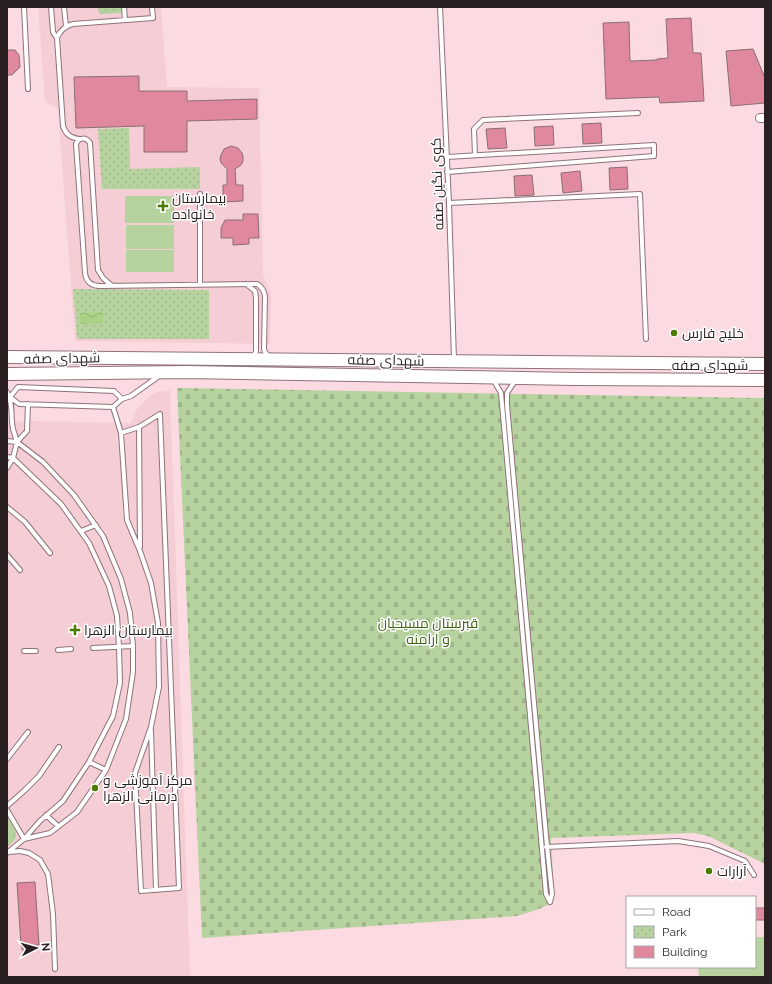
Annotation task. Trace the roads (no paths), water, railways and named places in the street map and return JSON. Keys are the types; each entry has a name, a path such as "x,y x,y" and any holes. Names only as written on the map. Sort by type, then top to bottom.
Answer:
{"main road":[{"name":"شهدای صفه","path":"7,358 765,364"},
{"path":"645,363 645,379"},
{"name":"شهدای صفه","path":"7,374 202,372 518,378 765,380"}],"lane":[{"path":"24,7 28,89"},
{"path":"51,7 53,32 57,38 63,126 68,136 80,139 85,138 90,143 98,270 103,278 112,286"},
{"path":"64,7 66,26"},
{"path":"124,7 125,20"},
{"path":"57,38 66,26 78,23 153,18 152,7"},
{"name":"کوی نگین صفه","path":"440,7 449,203 454,361"},
{"path":"475,155 474,130 483,120 638,113"},
{"path":"80,139 76,142 76,144 84,273 87,280 93,285 100,286 257,284 264,291 265,296 264,349 268,356 273,359"},
{"path":"447,157 654,145 654,156 447,172"},
{"path":"200,194 200,284"},
{"path":"449,203 640,194 646,339"},
{"path":"245,284 255,291 256,298 256,352 250,359"},
{"path":"7,392 18,404 113,406 122,399 131,396 164,372"},
{"path":"491,377 501,393 541,847 546,894 550,902 552,894 507,404 507,393 518,378"},
{"path":"17,442 13,429 10,397 18,387 114,391 122,399"},
{"path":"7,468 13,458 17,442 27,431 28,404"},
{"path":"113,406 121,433 127,520 140,550 151,583 158,623 159,687 151,727 135,773 141,891 179,888 160,414 140,427 121,433"},
{"path":"140,427 140,550"},
{"path":"7,441 17,442 43,462 74,495 103,536 121,579 130,613 133,646 133,672 126,720 106,770 77,812 50,832 24,839"},
{"path":"7,457 13,458 61,504 89,543 109,586 117,616 120,683 113,716 89,762 63,800 8,853"},
{"path":"7,507 25,522 50,553"},
{"path":"81,531 96,525"},
{"path":"7,555 20,570"},
{"path":"93,648 133,646"},
{"path":"58,650 71,649"},
{"path":"24,651 36,650"},
{"path":"151,727 156,890"},
{"path":"7,759 28,732"},
{"path":"7,806 39,776 59,747"},
{"path":"89,762 106,770"},
{"path":"7,810 24,839"},
{"path":"46,815 58,826"},
{"path":"541,847 678,842 709,846 745,861 754,875"},
{"path":"8,853 20,851 29,853 40,860 48,874 53,914 55,969"}],"water":[{"path":"103,312 103,323 80,324 80,313"}],"place":[{"name":"بیمارستان خانواده","path":"163,206"},
{"name":"خلیج فارس","path":"674,333"},
{"name":"بیمارستان الزهرا","path":"75,630"},
{"name":"مرکز آموزشی و درمانی الزهرا","path":"95,788"},
{"name":"آرارات","path":"709,871"}],"park label":[{"name":"قبرستان مسیحیان و ارامنه","path":"428,632"}]}
